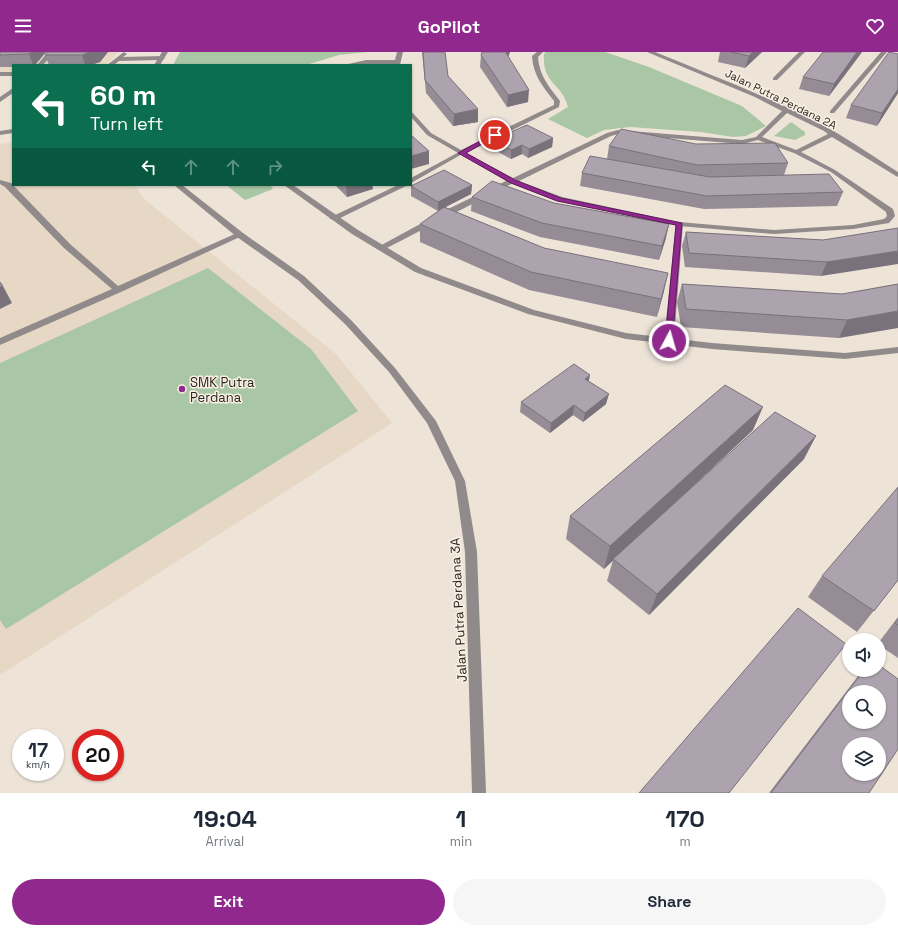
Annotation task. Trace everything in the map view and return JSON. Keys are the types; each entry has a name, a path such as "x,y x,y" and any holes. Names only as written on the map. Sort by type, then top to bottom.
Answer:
{"street":[{"path":"41,64 51,52"},
{"path":"112,64 120,59 125,52"},
{"path":"158,64 165,52"},
{"path":"353,64 366,62 397,64 400,52"},
{"path":"412,180 461,153 557,106 557,101 545,86 535,69 535,56 540,52"},
{"name":"Jalan Putra Perdana 2A","path":"650,52 665,54 786,110 833,134 898,175"},
{"path":"775,79 802,52"},
{"path":"832,112 884,52"},
{"path":"120,59 162,58"},
{"path":"0,74 12,74"},
{"path":"0,100 12,91"},
{"path":"380,248 449,212 609,134 618,132 742,142 758,138 786,110"},
{"path":"412,114 429,134 461,153 513,182 560,199 679,224 774,232 853,227 886,221 891,216 890,211 833,170 796,152 758,138"},
{"path":"0,133 12,131"},
{"path":"796,152 833,134"},
{"path":"0,182 8,185 67,246 118,290"},
{"name":"Jalan Putra Perdana 3A","path":"179,186 240,235 301,278 348,322 392,370 431,421 460,482 471,552 478,793"},
{"path":"289,186 334,218 380,248 418,270 531,312 626,336 712,346 845,356 898,350"},
{"path":"334,218 402,186"},
{"path":"669,341 679,224"},
{"path":"0,342 240,235"}],"shaded area":[{"path":"0,52 119,52 106,64 12,64 12,72 0,72"},
{"name":"SMK Putra Perdana","path":"12,142 12,186 136,186 144,199 336,354 392,423 0,675 0,144"}],"green space":[{"path":"180,52 367,52 339,55 309,64 174,64"},
{"path":"546,52 605,52 649,67 742,106 766,126 746,136 733,137 701,132 630,127 604,130 587,138 548,119 568,107 565,99 546,72 544,54"},
{"path":"791,122 805,132 805,135 795,140 774,136"},
{"path":"227,186 271,186 273,189 245,200"},
{"name":"SMK Putra Perdana","path":"208,268 311,349 358,411 6,629 0,620 0,363"}],"building":[{"path":"0,52 31,52 29,54 0,55"},
{"path":"47,52 90,52 82,55 45,55"},
{"path":"423,52 445,52 448,76 478,109 454,114 425,80"},
{"path":"482,52 506,52 529,90 508,95 481,55"},
{"path":"731,52 753,52 749,56"},
{"path":"823,52 857,52 834,84 803,77"},
{"path":"889,52 898,54 898,89 882,113 851,105"},
{"path":"527,125 553,138 529,149 522,145 511,150 493,140"},
{"path":"621,129 696,144 775,143 788,163 697,165 609,146"},
{"path":"412,136 429,151 412,156"},
{"path":"590,156 710,177 829,174 843,192 707,196 582,173"},
{"path":"444,170 472,185 438,202 412,186"},
{"path":"492,181 554,203 669,224 662,246 542,223 472,197"},
{"path":"444,207 544,248 668,273 661,299 531,272 420,224"},
{"path":"898,228 898,251 827,262 689,253 686,232 823,240"},
{"path":"682,284 842,294 898,284 898,311 847,320 686,309"},
{"path":"574,364 590,375 585,379 609,394 585,413 574,405 551,423 521,402"},
{"path":"725,385 763,407 610,546 570,516"},
{"path":"775,412 816,436 657,594 613,559"},
{"path":"898,487 898,580 874,611 822,576"},
{"path":"798,608 842,641 842,649 729,793 639,793"},
{"path":"886,670 898,679 898,749 886,767 886,737 842,737 842,781 877,781 869,793 771,793 842,699 842,729 886,729 886,685 853,685 859,677 886,677"}],"place":[{"name":"SMK Putra Perdana","path":"182,389"}],"route":[{"path":"495,135 461,153 513,182 560,199 679,224 669,341"}]}
